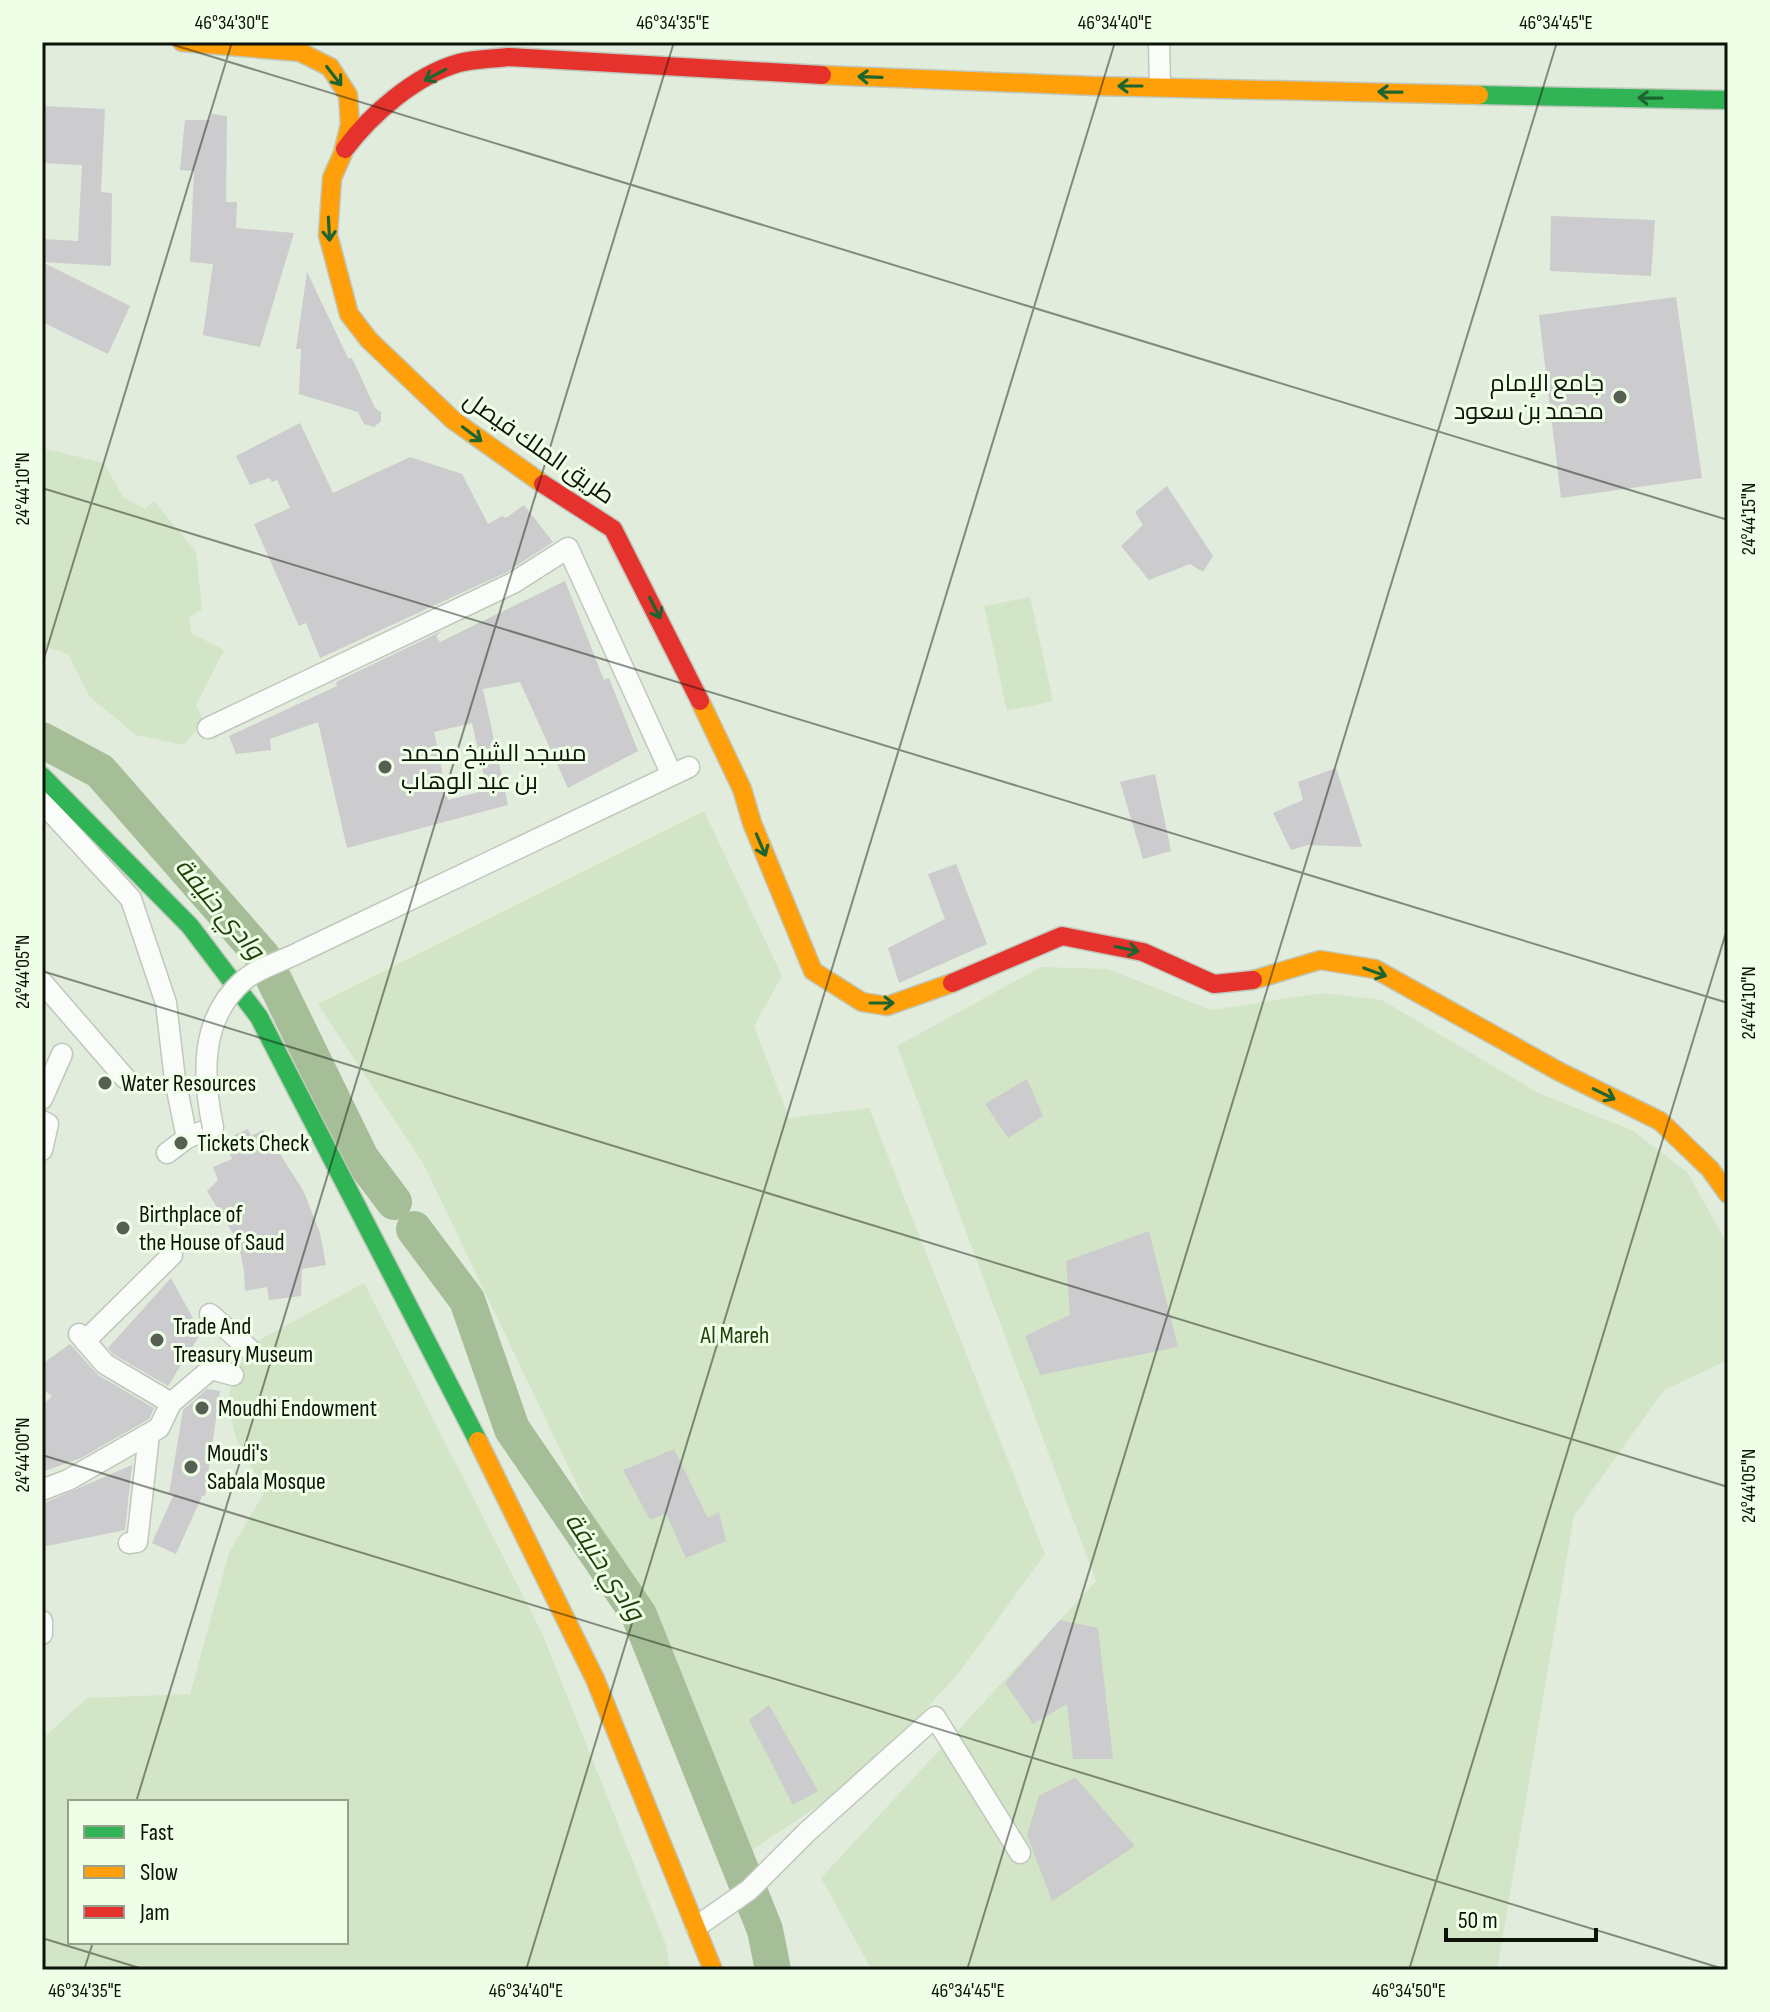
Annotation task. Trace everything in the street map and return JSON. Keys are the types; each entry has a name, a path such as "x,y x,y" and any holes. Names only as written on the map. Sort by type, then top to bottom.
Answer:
{"street":[{"path":"182,42 300,52 330,67 348,95 350,124 343,153"},
{"path":"465,42 491,44 509,57"},
{"path":"1159,42 1160,86"},
{"path":"343,153 364,124 390,101 433,75 459,63 509,57 759,72 1160,86 1728,100"},
{"name":"طريق الملك فيصل","path":"343,153 332,178 328,235 349,314 369,340 453,420 514,466 613,529 653,604 742,789 752,823 813,971 862,1002 887,1006 926,994 1062,936 1143,952 1214,984 1262,979 1320,960 1375,969 1548,1066 1660,1121 1710,1169 1728,1194"},
{"path":"167,1153 187,1138 213,1127 205,1072 209,1034 223,1004 245,979 680,771 568,548 513,583 208,728"},
{"path":"42,776 190,926 259,1017 468,1420 595,1679 713,1970"},
{"path":"42,802 131,899 166,1003 175,1080 187,1138"},
{"path":"42,982 125,1078"},
{"path":"42,1099 62,1054"},
{"path":"42,1121 48,1124 42,1150"},
{"path":"171,1403 105,1364 82,1338 172,1255"},
{"path":"210,1314 249,1349"},
{"path":"42,1490 68,1480 159,1428 171,1403 211,1364 233,1375"},
{"path":"129,1543 137,1542 149,1434"},
{"path":"42,1621 42,1634"},
{"path":"696,1927 749,1890 807,1832 935,1717 1020,1853"}],"green space":[{"path":"42,448 104,463 123,497 145,509 154,501 196,552 202,609 189,618 191,633 224,650 196,705 204,722 184,745 136,735 89,696 68,654 42,645"},
{"path":"1030,597 1053,701 1007,711 984,606"},
{"name":"Al Mareh","path":"704,811 782,976 754,1026 789,1118 869,1108 1045,1554 958,1674 866,1774 752,1850 424,1165 318,1004"},
{"path":"1041,967 1108,969 1211,1010 1323,993 1382,1000 1538,1093 1632,1130 1687,1172 1728,1245 1728,1360 1664,1390 1574,1516 1497,1970 872,1970 821,1878 1096,1581 897,1046"},
{"path":"364,1283 542,1633 666,1945 670,1970 42,1970 42,1739 87,1698 190,1694 229,1553 265,1491 236,1439 228,1402 233,1375 252,1344"}],"building":[{"path":"42,106 105,109 101,192 112,193 111,266 42,262 42,239 78,241 82,165 42,163"},
{"path":"212,114 227,116 226,202 237,202 236,228 294,233 260,347 203,335 213,264 190,262 194,171 180,170 185,120 210,120"},
{"path":"1551,216 1655,220 1651,276 1550,271"},
{"path":"42,262 130,306 108,354 42,322"},
{"path":"307,272 348,358 352,358 375,408 381,412 381,421 374,427 364,424 358,412 299,394 301,349 296,349"},
{"name":"جامع الإمام محمد بن سعود","path":"1676,297 1702,478 1561,498 1539,315"},
{"path":"300,423 333,493 410,457 462,474 488,524 502,516 506,518 524,505 553,542 507,572 320,658 306,623 299,626 254,524 290,508 277,480 272,482 269,478 250,485 236,456"},
{"path":"1167,486 1213,556 1203,572 1190,564 1149,580 1121,546 1143,525 1135,512"},
{"path":"565,581 604,680 609,678 638,751 568,788 520,682 483,689 508,805 347,848 318,722 270,739 271,750 236,754 229,736 337,686 336,682 442,631 436,636 440,642","holes":["472,723 487,790 448,800 434,732"]},
{"path":"1336,768 1362,847 1308,845 1291,850 1273,813 1303,800 1298,782"},
{"path":"1155,774 1171,851 1143,859 1120,782"},
{"path":"956,864 987,944 899,983 888,948 945,919 928,874"},
{"path":"1027,1079 1043,1116 1008,1138 985,1104"},
{"path":"248,1129 251,1136 263,1130 276,1148 303,1190 320,1233 326,1265 302,1269 301,1296 269,1300 267,1287 245,1291 238,1242 207,1191 218,1180 213,1167 232,1159 224,1140"},
{"path":"1149,1231 1178,1347 1040,1375 1025,1336 1070,1315 1066,1261"},
{"name":"Trade And Treasury Museum","path":"171,1278 201,1333 168,1386 108,1348"},
{"path":"70,1344 98,1375 154,1408 149,1419 81,1458 42,1472 42,1406 52,1396 42,1389 42,1364"},
{"path":"207,1389 220,1391 205,1496 202,1496 176,1554 152,1543 174,1494 169,1494 183,1410"},
{"path":"674,1449 708,1518 719,1512 726,1541 686,1558 666,1513 650,1520 623,1470"},
{"path":"132,1465 125,1530 42,1547 42,1504"},
{"path":"1060,1620 1098,1628 1113,1759 1073,1759 1067,1704 1033,1724 1005,1683"},
{"path":"769,1705 818,1791 793,1805 749,1720"},
{"path":"1075,1777 1135,1846 1052,1901 1027,1835 1039,1796"}],"waterway":[{"name":"وادي حنيفة","path":"42,740 100,771 263,957 361,1158 394,1202"},
{"name":"وادي حنيفة","path":"414,1229 467,1300 512,1429 639,1615 765,1930 773,1970"}],"traffic: fast":[{"path":"1479,95 1728,100"},
{"path":"42,776 190,926 259,1017 478,1441"}],"traffic: slow":[{"path":"182,42 300,52 330,67 348,95 350,124 343,153 332,178 328,235 349,314 369,340 453,420 543,484"},
{"path":"822,75 1095,86 1479,95"},
{"path":"700,701 742,789 752,823 813,971 862,1002 887,1006 952,983"},
{"path":"1253,980 1320,960 1375,969 1560,1072 1660,1121 1710,1169 1728,1194"},
{"path":"478,1441 595,1679 713,1970"}],"traffic: jam":[{"path":"345,149 368,122 411,86 443,69 471,61 509,57 822,75"},
{"path":"543,484 613,529 700,701"},
{"path":"952,983 1062,936 1143,952 1214,984 1253,980"}],"place":[{"name":"جامع الإمام محمد بن سعود","path":"1620,397"},
{"name":"مسجد الشيخ محمد بن عبد الوهاب","path":"385,767"},
{"name":"Water Resources","path":"105,1083"},
{"name":"Tickets Check","path":"181,1143"},
{"name":"Birthplace of the House of Saud","path":"123,1228"},
{"name":"Trade And Treasury Museum","path":"157,1340"},
{"name":"Moudhi Endowment","path":"202,1408"},
{"name":"Moudi's Sabala Mosque","path":"191,1467"}]}
